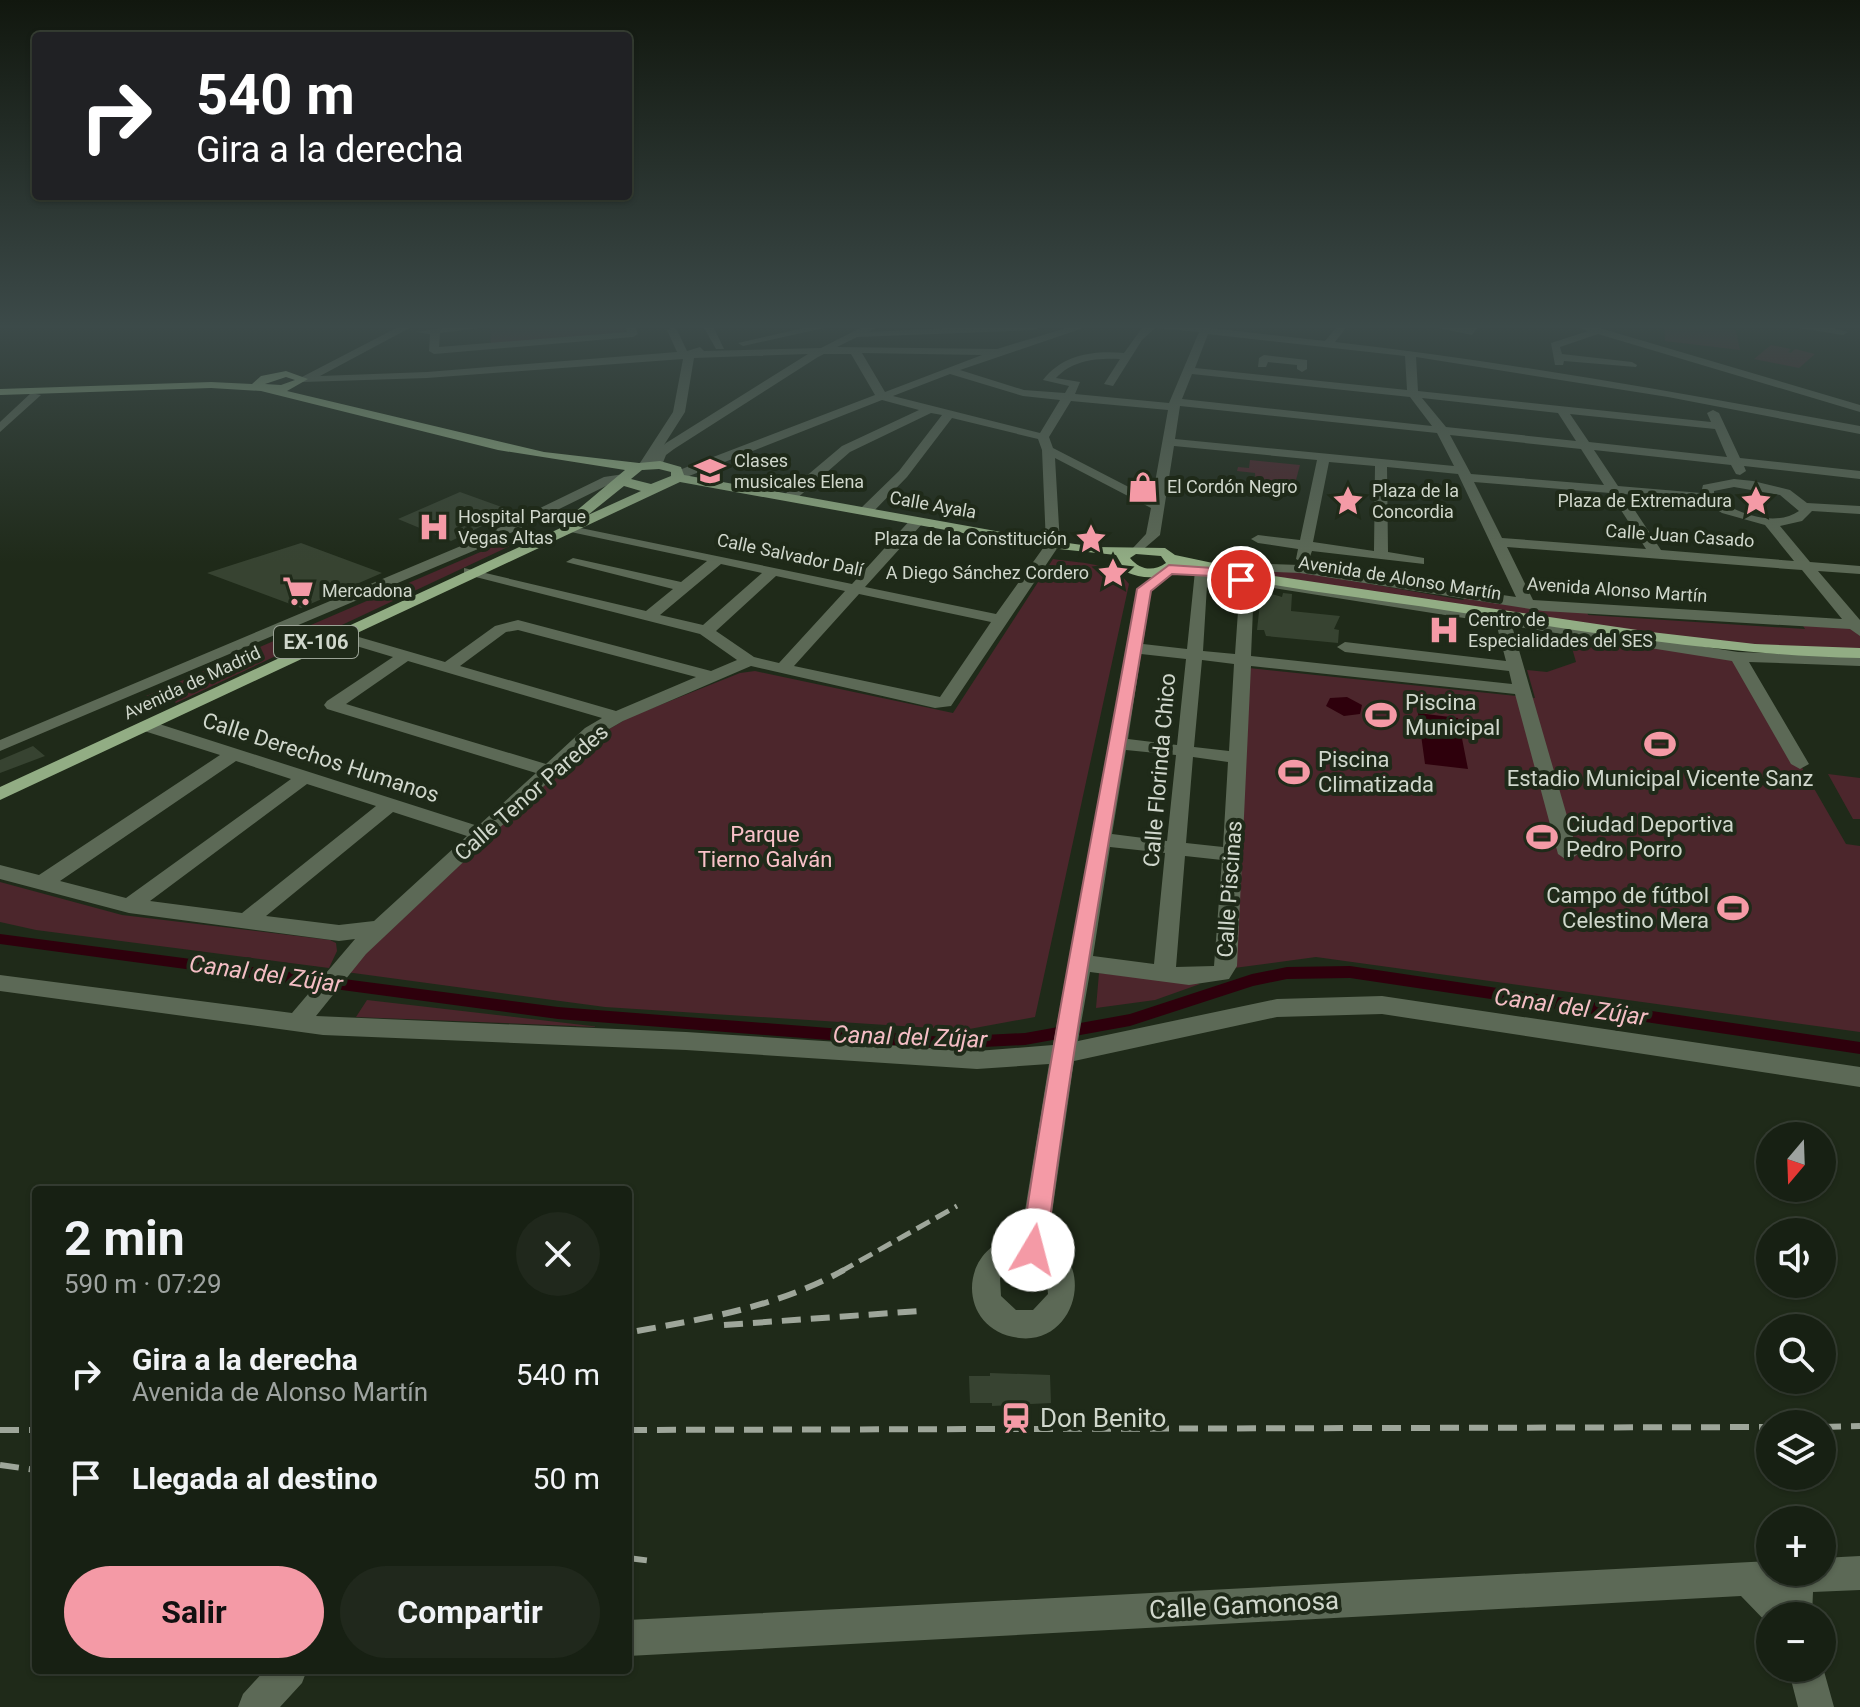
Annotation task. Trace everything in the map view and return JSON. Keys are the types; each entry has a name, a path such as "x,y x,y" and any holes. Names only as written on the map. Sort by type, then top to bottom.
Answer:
{"main road":[{"path":"329,404 500,446 626,471 660,465"},
{"name":"Calle Ayala","path":"660,465 673,468 683,476 790,497 1047,545 1096,551 1134,550 1171,563"},
{"path":"626,471 638,487 662,486"},
{"name":"Avenida de Madrid","path":"0,791 147,726 472,572 513,543 569,523 626,471"},
{"name":"Avenida de Madrid","path":"513,543 571,528 683,476"},
{"name":"Calle Ayala","path":"1047,545 1132,569 1171,563"},
{"path":"1132,569 1122,561 1134,550"},
{"name":"Avenida de Alonso Martín","path":"1171,563 1210,571 1300,576 1502,617 1759,651 1860,653"},
{"name":"Avenida de Madrid","path":"0,791 472,572"}],"street":[{"path":"0,428 26,404"},
{"path":"626,471 656,445 679,412 681,404"},
{"path":"660,465 656,459 670,446 741,404"},
{"path":"683,476 865,404"},
{"path":"909,404 1046,444 1155,502"},
{"path":"472,572 706,631 749,661 935,703 945,702 1047,545 1046,444 1065,404"},
{"path":"1170,404 1441,429 1860,475"},
{"path":"1033,1250 1057,1081 1073,1039 1078,962 1144,589 1171,563 1153,535 1155,502 1176,404"},
{"path":"1421,404 1441,429 1527,604"},
{"path":"1503,404 1719,426"},
{"path":"1711,404 1746,484"},
{"path":"1719,404 1860,430"},
{"path":"790,497 846,449 930,409"},
{"path":"1562,410 1655,552"},
{"path":"866,511 903,474 949,414"},
{"path":"1169,442 1707,497 1731,513 1769,521 1796,520 1803,517 1805,507"},
{"path":"656,445 670,446"},
{"path":"1300,576 1324,457"},
{"path":"1381,464 1381,555"},
{"name":"Avenida de Madrid","path":"0,746 473,546 513,543 626,471"},
{"path":"1707,497 1706,492 1714,485 1746,484 1783,493 1805,507 1860,510"},
{"path":"784,667 917,521"},
{"path":"1769,521 1858,627"},
{"name":"Calle Salvador Dalí","path":"571,528 1001,620"},
{"path":"1134,550 1153,535"},
{"path":"1258,539 1419,561"},
{"name":"Calle Juan Casado","path":"1497,542 1805,563 1860,570"},
{"path":"649,616 717,560"},
{"path":"573,562 684,587"},
{"name":"Avenida Alonso Martín","path":"1171,563 1527,604 1858,627"},
{"path":"1132,569 1144,589"},
{"name":"Avenida de Alonso Martín","path":"1210,571 1247,582 1502,617 1738,657 1860,661"},
{"name":"Calle Florinda Chico","path":"1164,974 1193,655 1210,571"},
{"path":"706,631 772,572"},
{"name":"Calle Piscinas","path":"1078,962 1164,974 1208,976 1221,973 1226,966 1247,582"},
{"path":"1502,617 1568,854"},
{"path":"447,668 501,629 518,625 714,677"},
{"path":"339,636 617,717"},
{"path":"1352,641 1517,673 1345,647 1352,641"},
{"path":"1133,648 1193,655 1517,673"},
{"path":"405,656 333,705 549,771"},
{"path":"1738,657 1800,764"},
{"name":"Calle Tenor Paredes","path":"297,1023 345,962 380,927 591,732 617,717 749,661"},
{"name":"Calle Derechos Humanos","path":"147,726 481,834"},
{"path":"1116,743 1236,757"},
{"path":"41,884 234,754"},
{"path":"129,906 305,777"},
{"path":"246,921 390,805"},
{"path":"1100,839 1232,855"},
{"path":"0,872 129,906 339,933 380,927"},
{"path":"339,933 349,944 345,962"},
{"path":"0,983 297,1023 686,1041 947,1059 1010,1058 1073,1039 1277,1008 1382,1005 1860,1077"},
{"path":"1010,1058 1040,1068 1057,1081"},
{"name":"Calle Gamonosa","path":"1836,1574 1860,1573"},
{"path":"1749,1580 1770,1602"},
{"name":"Calle Gamonosa","path":"632,1638 1756,1580"},
{"path":"256,1707 285,1674"},
{"path":"1810,1682 1816,1707"}],"green space":[{"path":"1250,460 1300,465 1293,491 1256,486 1255,473 1237,471 1238,467 1249,468"},
{"path":"499,544 510,546 176,703 169,698 146,696"},
{"name":"Parque Tierno Galván","path":"1053,559 1105,567 1129,584 1035,1017 964,1030 605,1007 346,972 597,736 630,717 740,673 755,671 953,713"},
{"path":"1240,571 1295,571 1463,600 1466,597 1587,611 1588,615 1805,629 1800,621 1860,625 1860,653 1734,648"},
{"name":"Ciudad Deportiva Pedro Porro","path":"1568,634 1740,660 1846,844 1860,846 1860,1032 1316,957 1234,968 1249,668 1535,698 1527,670 1547,672 1576,662"},
{"path":"1828,774 1860,778 1860,819 1853,819"},
{"path":"0,882 122,915 330,940 336,943 337,951 329,968 36,930 0,922"},
{"path":"1099,973 1200,984 1155,1000 1096,1008"},
{"path":"367,1000 600,1027 356,1017"}],"shaded area":[{"path":"1347,697 1362,705 1360,714 1344,716 1326,706 1330,698"},
{"path":"1418,713 1458,718 1468,769 1425,764"}],"building":[{"path":"460,492 513,511 451,541 398,519"},
{"name":"Mercadona","path":"301,543 382,573 301,608 207,573"},
{"path":"1283,593 1292,594 1291,611 1340,616 1334,629 1339,630 1338,643 1266,636 1264,630 1257,630 1261,594 1282,597"},
{"path":"33,746 45,756 0,773 0,760"},
{"name":"Don Benito","path":"990,1373 1050,1375 1051,1403 992,1406 992,1403 970,1403 969,1376 990,1376"}],"waterway":[{"name":"Canal del Zújar","path":"0,939 558,1013 944,1043 1025,1039 1130,1020 1252,980 1287,973 1350,972 1860,1048"}],"railway":[{"path":"841,1271 957,1206"},
{"path":"637,1331 769,1302 841,1271"},
{"path":"724,1325 920,1311"},
{"path":"1836,1427 1860,1426"},
{"path":"632,1430 1756,1427"},
{"path":"0,1430 32,1430"},
{"path":"0,1465 32,1469"},
{"path":"632,1558 652,1561"}],"place":[{"name":"Clases musicales Elena","path":"710,471"},
{"name":"El Cordón Negro","path":"1143,487"},
{"name":"Plaza de la Concordia","path":"1348,501"},
{"name":"Plaza de Extremadura","path":"1756,501"},
{"name":"Hospital Parque Vegas Altas","path":"434,527"},
{"name":"Plaza de la Constitución","path":"1091,539"},
{"name":"A Diego Sánchez Cordero","path":"1113,573"},
{"name":"Mercadona","path":"298,591"},
{"name":"Centro de Especialidades del SES","path":"1444,630"},
{"name":"Piscina Municipal","path":"1381,715"},
{"name":"Estadio Municipal Vicente Sanz","path":"1660,744"},
{"name":"Piscina Climatizada","path":"1294,772"},
{"name":"Ciudad Deportiva Pedro Porro","path":"1542,837"},
{"name":"Campo de fútbol Celestino Mera","path":"1733,908"},
{"name":"Don Benito","path":"1016,1418"}],"route":[{"path":"1033,1250 1056,1087 1073,1009 1078,962 1144,589 1169,569 1213,572 1241,580"}]}
